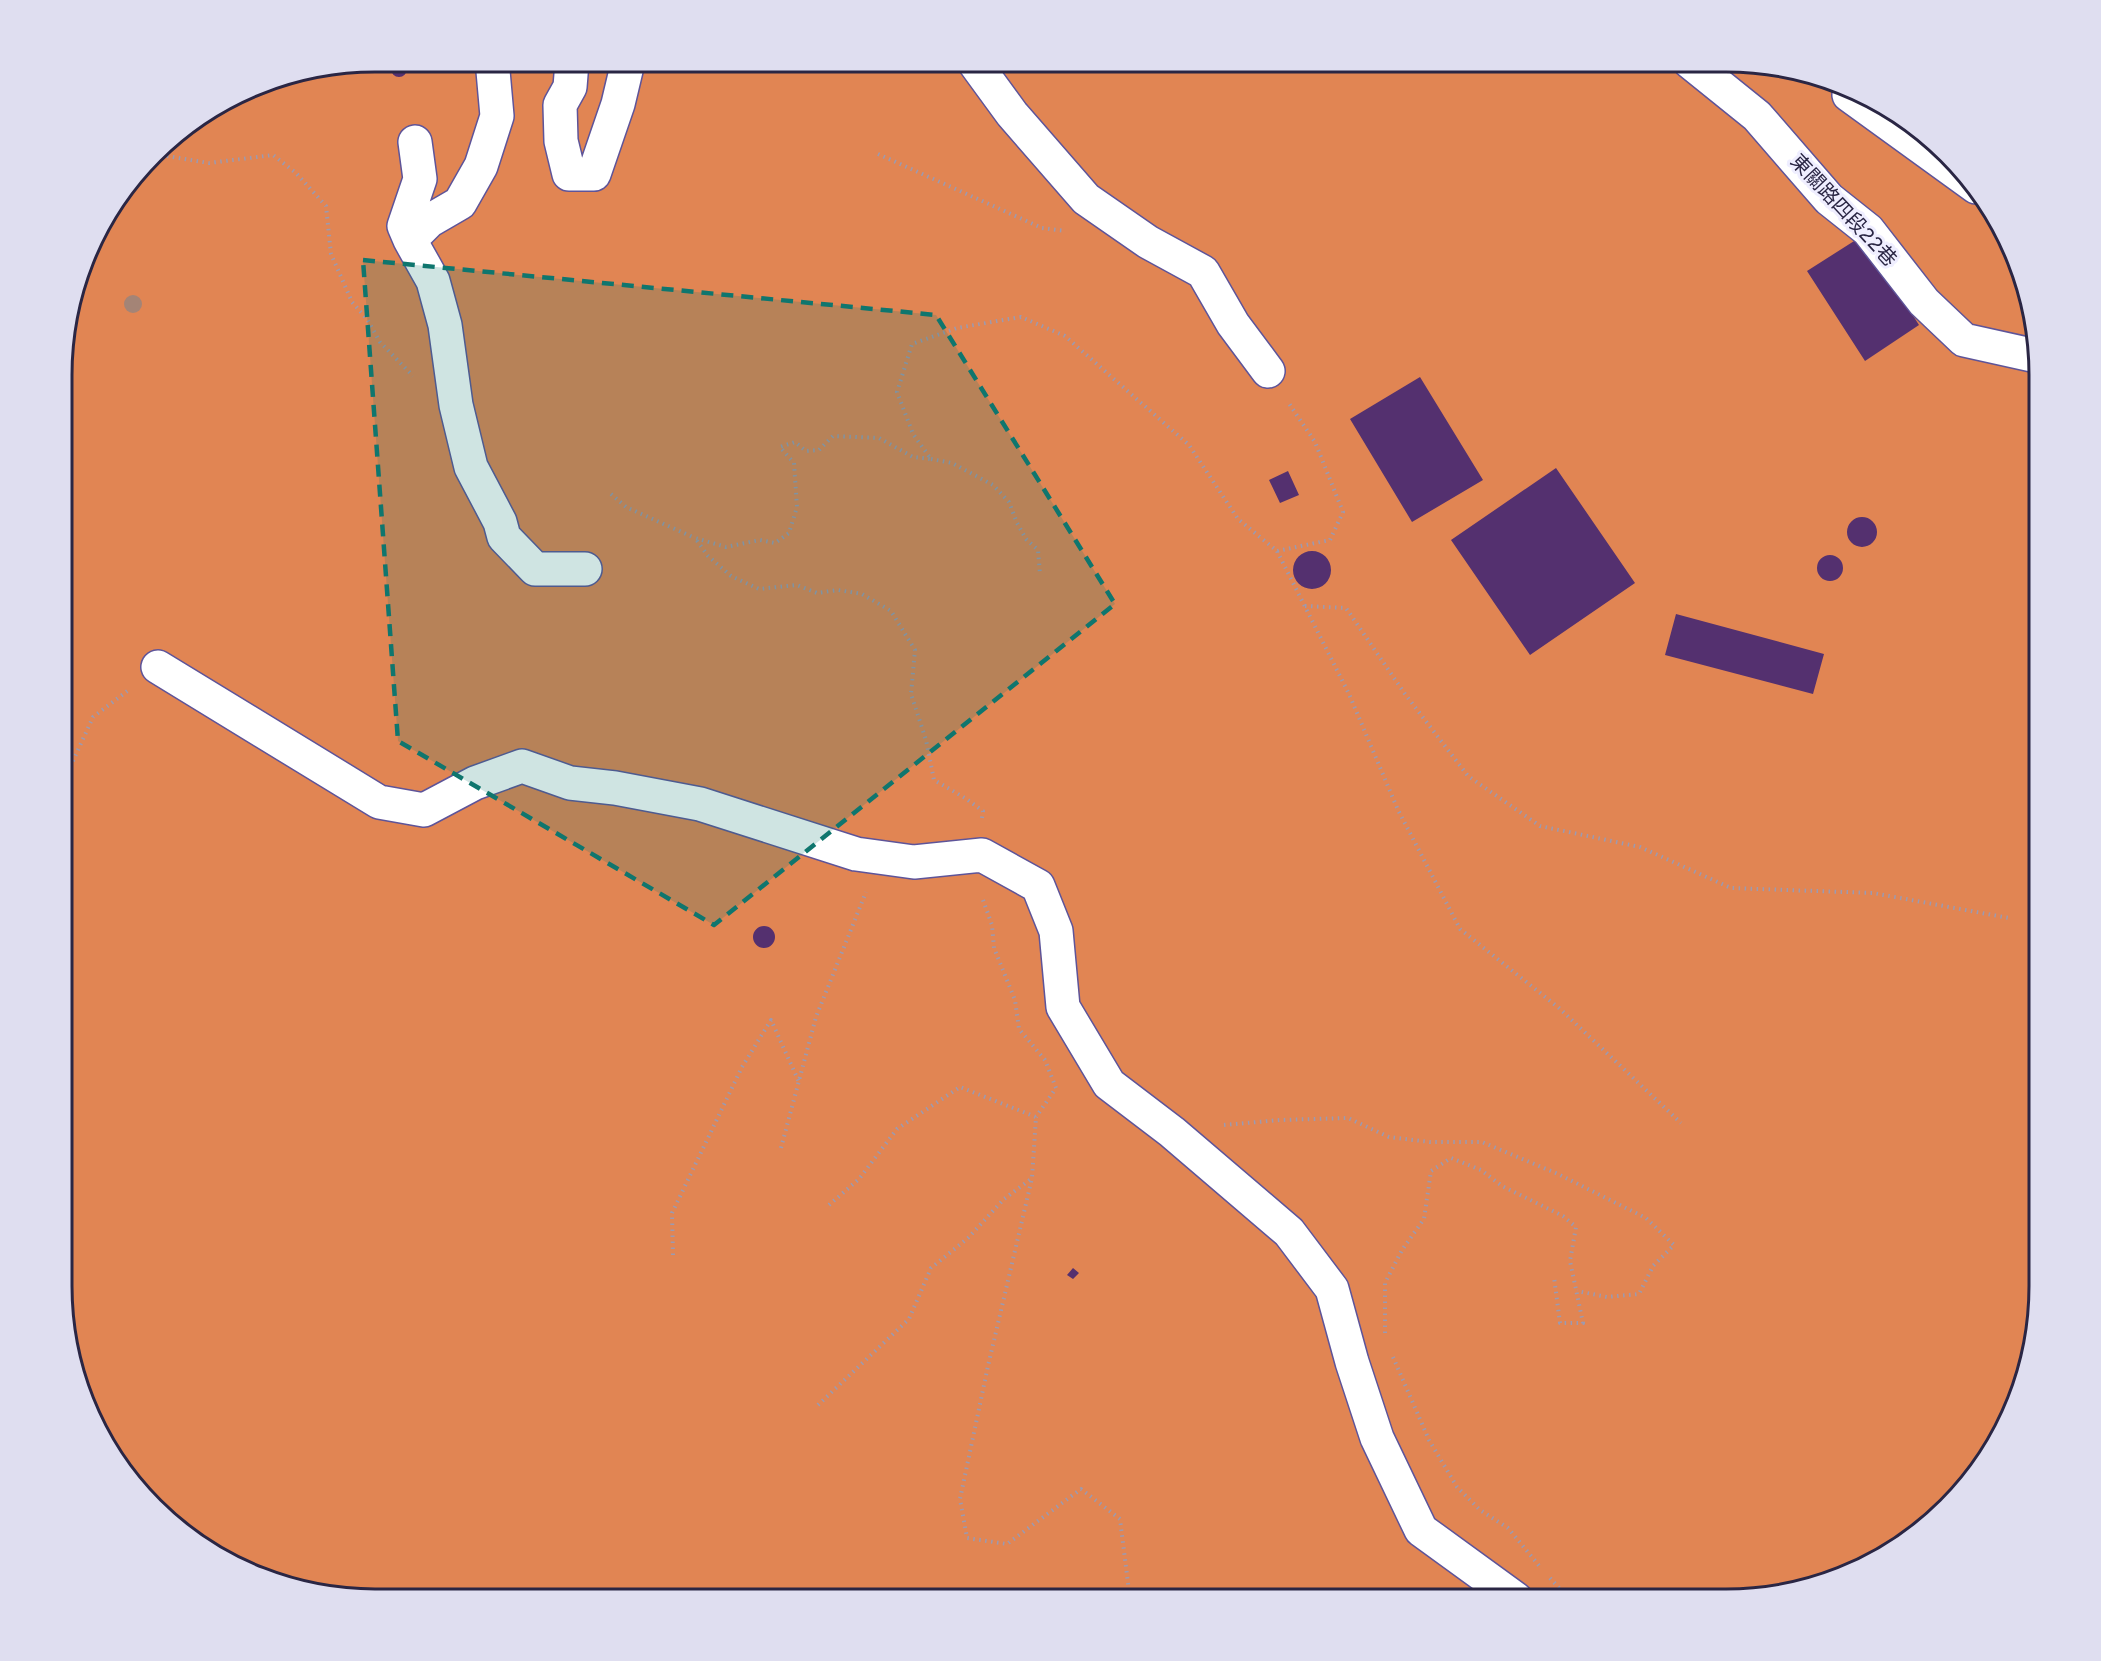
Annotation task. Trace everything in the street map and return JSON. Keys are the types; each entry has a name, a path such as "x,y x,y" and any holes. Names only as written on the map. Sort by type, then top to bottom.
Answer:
{"street":[{"path":"410,240 429,221 460,203 481,166 496,116 493,72"},
{"path":"571,72 570,87 560,105 561,141 569,174 585,187 618,104 626,72"},
{"path":"981,72 1012,114 1086,199 1148,242 1203,272 1233,324 1268,371"},
{"name":"東關路四段22巷","path":"1702,72 1757,116 1829,199 1868,230 1924,302 1964,340 2028,354"},
{"path":"1860,103 1940,161"},
{"path":"414,142 420,179 404,226 433,281 445,325 456,405 471,467 500,522 504,537 535,568 585,569"},
{"path":"158,667 379,802 424,810 475,783 522,766 570,783 615,788 700,804 856,854 914,862 982,855 1038,886 1056,931 1063,1007 1108,1084 1172,1132 1289,1232 1332,1289 1352,1362 1377,1438 1421,1530 1502,1589"}],"path":[{"path":"878,154 1042,228 1066,231"},
{"path":"166,156 209,163 273,155 296,173 326,206 331,254 352,302 367,318 380,342 414,377"},
{"path":"931,459 913,434 897,392 912,344 957,327 1021,317 1065,336 1189,444 1238,519 1277,551 1349,694 1398,810 1460,929 1559,1008 1681,1123"},
{"path":"1268,371 1315,442 1343,512 1330,540 1277,551"},
{"path":"611,495 626,507 695,538 726,547 760,540 775,543 789,533 797,507 794,463 780,447 795,442 806,452 819,450 833,436 879,438 913,457 952,463 993,484 1009,502 1022,531 1038,550 1040,574"},
{"path":"695,538 708,556 731,576 759,588 797,585 817,593 838,590 862,594 891,611 915,650 911,694 926,740 934,780 983,811 980,840 981,894 992,925 993,948 1015,1000 1019,1029 1045,1060 1056,1088 1036,1117 1032,1178 960,1499 967,1538 1006,1544 1081,1489 1120,1519 1129,1589"},
{"path":"1305,606 1346,608 1405,694 1468,776 1540,826 1640,847 1731,888 1873,893 2009,918"},
{"path":"72,763 93,717 158,667"},
{"path":"781,1148 816,1017 880,858"},
{"path":"673,1256 672,1213 742,1067 771,1020 799,1082"},
{"path":"829,1205 859,1179 897,1130 960,1087 1036,1117"},
{"path":"1172,1132 1280,1120 1348,1119 1389,1137 1430,1142 1482,1142 1558,1174 1646,1218 1674,1245 1653,1266 1639,1294 1607,1297 1577,1291"},
{"path":"1385,1339 1385,1284 1402,1250 1425,1219 1431,1171 1451,1158 1481,1170 1503,1186 1563,1216 1576,1227 1570,1261 1583,1323 1560,1323 1554,1277"},
{"path":"818,1405 909,1319 931,1268 968,1238 1004,1199 1032,1178"},
{"path":"1389,1349 1429,1440 1457,1487 1480,1510 1508,1528 1560,1589"}],"highlighted area":[{"path":"363,260 936,315 1115,604 714,925 398,741"}],"shaded area":[{"path":"375,72 1726,72 1785,78 1823,88 1860,103 1903,130 1928,149 1954,175 1978,207 1998,241 2019,297 2026,336 2029,375 2028,1305 2019,1364 1998,1420 1978,1454 1954,1486 1926,1514 1894,1538 1842,1566 1785,1583 1726,1589 375,1589 336,1586 297,1579 241,1558 207,1538 175,1514 147,1486 123,1454 95,1402 82,1364 73,1305 72,375 75,336 82,297 103,241 123,207 147,175 175,147 207,123 259,95 316,78"}],"building":[{"path":"392,72 406,72 405,75 399,77 393,75"},
{"path":"1862,236 1919,325 1865,361 1807,271"},
{"path":"1420,377 1483,480 1412,522 1350,419"},
{"path":"1556,468 1635,583 1530,655 1451,540"},
{"path":"1288,471 1299,495 1280,503 1269,480"},
{"path":"1862,517 1873,521 1877,532 1873,543 1862,547 1851,543 1847,532 1851,521"},
{"path":"1312,551 1319,552 1325,557 1330,563 1330,577 1325,583 1319,588 1312,589 1305,588 1299,583 1294,577 1293,570 1294,563 1299,557 1305,552"},
{"path":"1830,555 1839,559 1843,568 1839,577 1830,581 1821,577 1817,568 1821,559"},
{"path":"1676,614 1824,654 1813,694 1665,655"},
{"path":"760,926 768,926 775,933 775,941 768,948 760,948 753,941 753,933"},
{"path":"1073,1268 1079,1273 1073,1279 1067,1275"}]}
